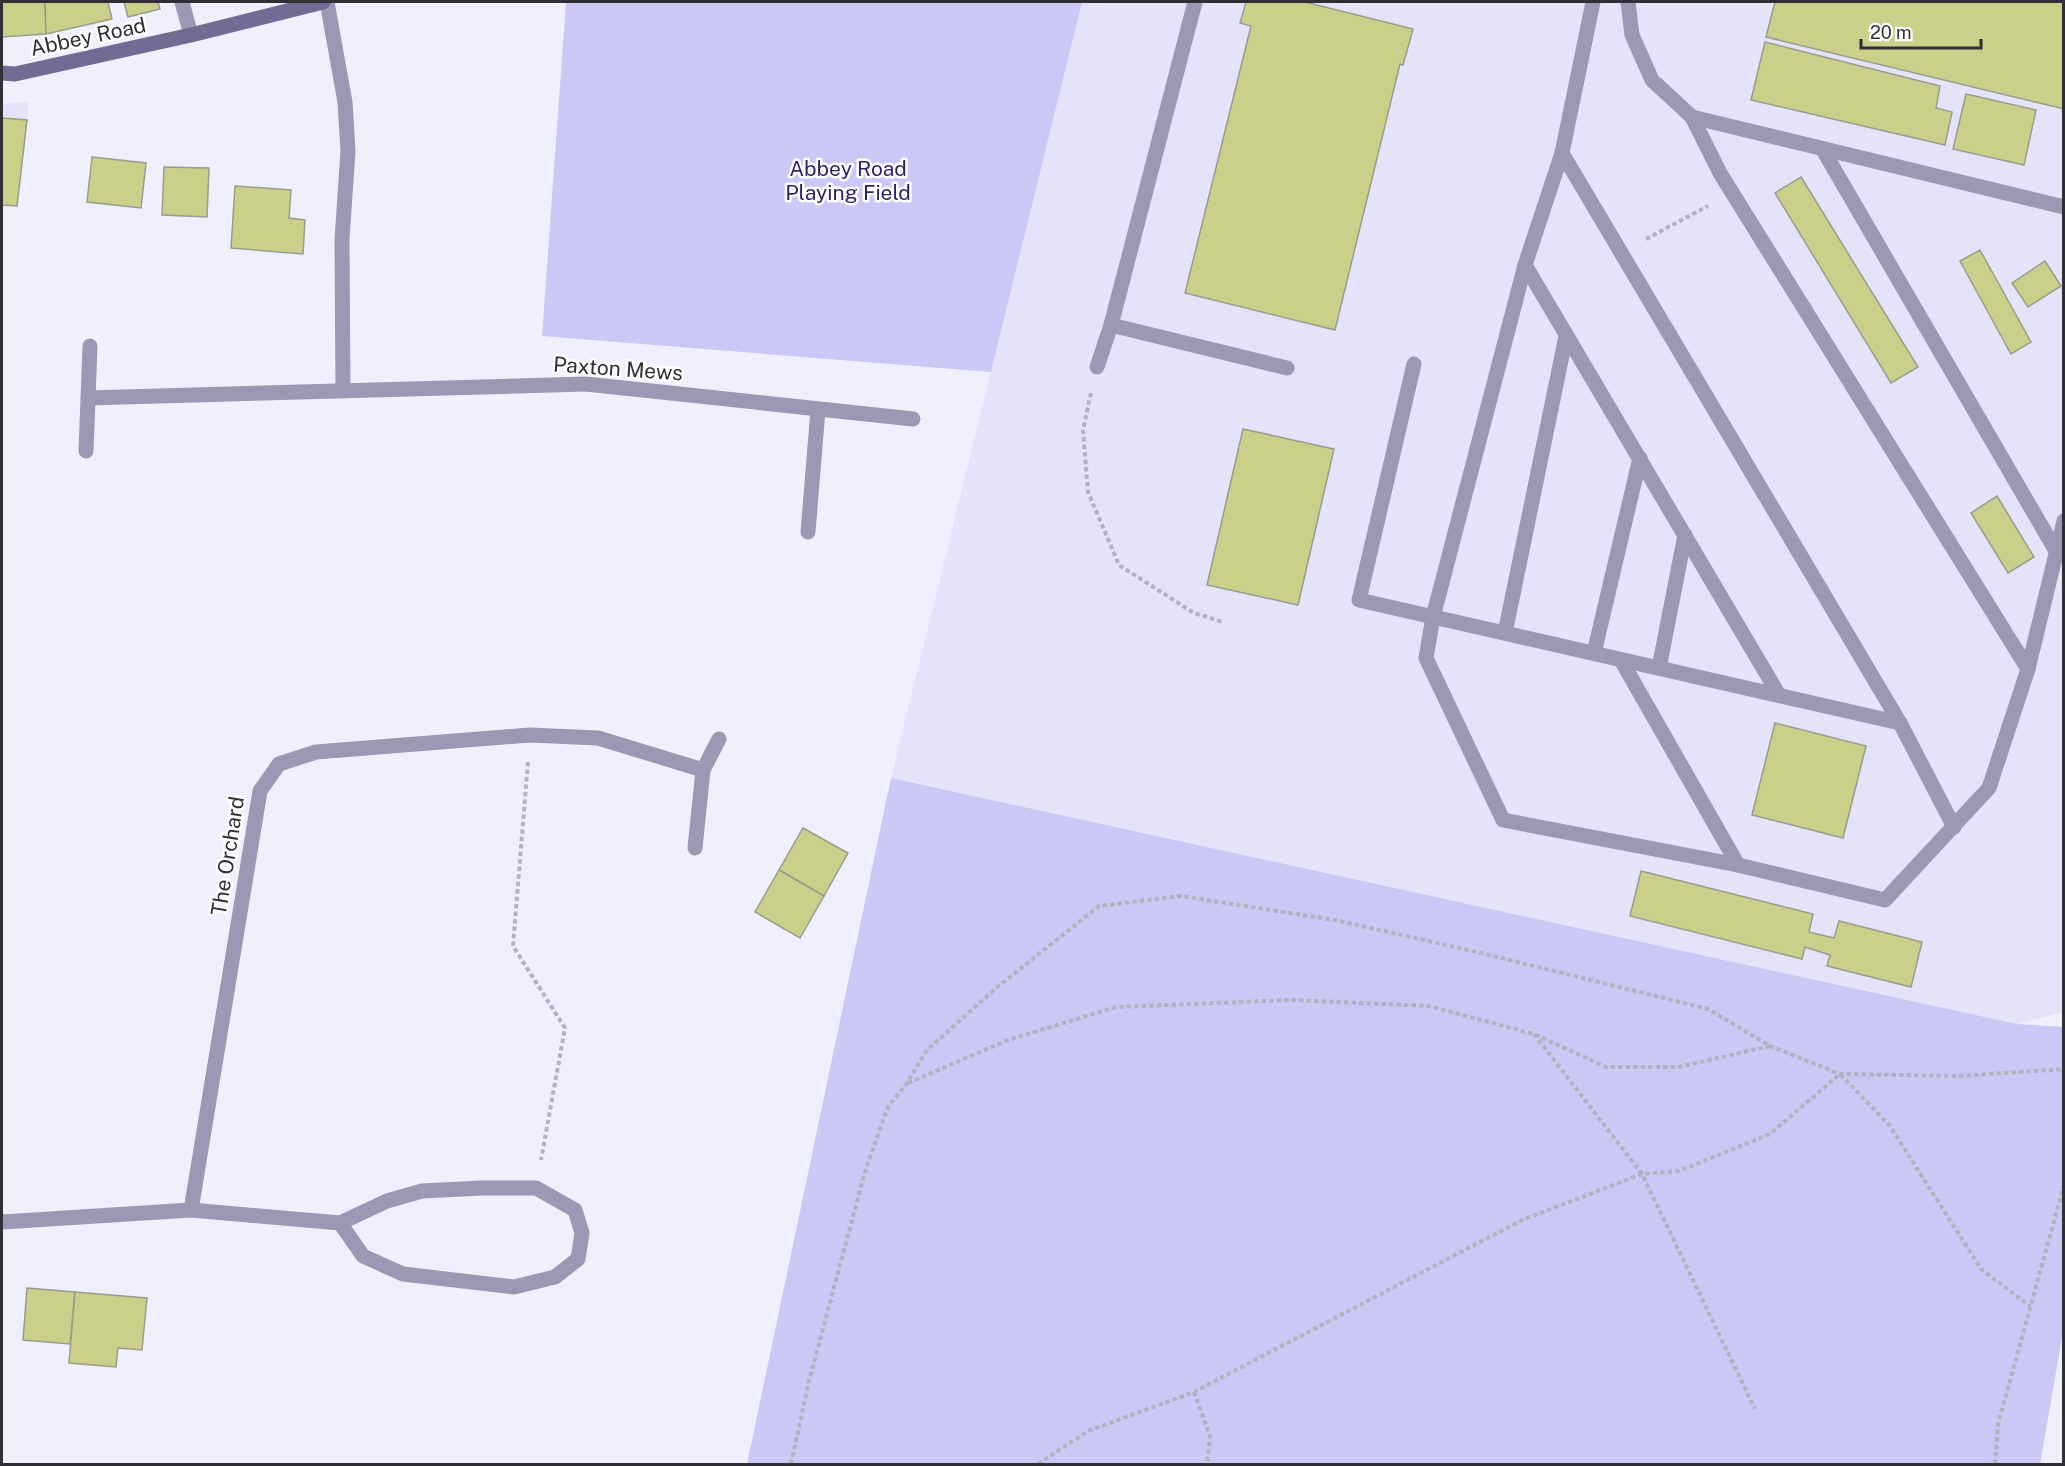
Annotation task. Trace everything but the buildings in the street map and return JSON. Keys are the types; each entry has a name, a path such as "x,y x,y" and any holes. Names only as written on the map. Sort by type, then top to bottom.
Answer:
{"street":[{"path":"182,2 191,35"},
{"path":"325,2 345,102 348,151 342,239 343,391"},
{"name":"Abbey Road","path":"2,73 15,74 191,35 325,2"},
{"path":"1097,367 1111,325 1195,2"},
{"path":"1593,2 1562,153 1525,265 1433,617 1426,658 1503,820 1738,865 1885,900 1989,788 2028,669 2064,521"},
{"path":"1628,2 1632,35 1652,80 1692,117 1720,173 2028,669"},
{"path":"1692,117 2064,207"},
{"path":"1823,150 2056,550"},
{"path":"1562,153 1900,723 1953,826"},
{"path":"1525,265 1779,695"},
{"path":"1111,325 1287,368"},
{"path":"1505,633 1566,336"},
{"path":"86,451 90,346"},
{"path":"1414,364 1359,600 1900,723"},
{"name":"Paxton Mews","path":"88,398 586,384 818,410 913,418"},
{"path":"808,532 818,410"},
{"path":"1594,653 1640,458"},
{"path":"1659,668 1685,535"},
{"path":"1622,660 1738,865"},
{"name":"The Orchard","path":"191,1210 260,791 279,764 316,752 530,735 598,738 704,770"},
{"path":"694,848 704,770 719,740"},
{"path":"2,1222 191,1210 340,1223 387,1201 422,1191 536,1188 575,1210 582,1233 578,1259 555,1277 514,1287 403,1274 363,1256 340,1223"}],"path":[{"path":"1622,252 1710,206 1720,173"},
{"path":"1097,367 1083,430 1088,492 1119,565 1194,613 1223,622"},
{"path":"530,735 513,946 565,1028 536,1188"},
{"path":"791,1464 809,1381 866,1168 888,1107 908,1083 927,1050 995,989 1099,906 1181,896 1335,920 1563,972 1708,1010 1770,1046 1840,1074 1960,1076 2064,1070"},
{"path":"908,1083 1008,1040 1116,1007 1293,1000 1429,1006 1534,1034 1606,1067 1679,1067 1770,1046"},
{"path":"1534,1034 1642,1174 1755,1409"},
{"path":"1038,1464 1088,1431 1194,1392 1522,1221 1642,1174 1679,1171 1770,1134 1840,1074"},
{"path":"1840,1074 1890,1126 1981,1269 2030,1306"},
{"path":"1995,1464 1998,1424 2064,1185"},
{"path":"1194,1392 1210,1436 1207,1464"}],"shaded area":[{"path":"1082,2 2063,2 2063,1012 2017,1024 891,778"},
{"path":"29,101 17,206 2,205 2,104"}],"green space":[{"name":"Abbey Road Playing Field","path":"566,2 1082,2 991,372 542,336"},
{"path":"891,778 2017,1024 2063,1027 2063,1332 2040,1464 747,1464"}]}
